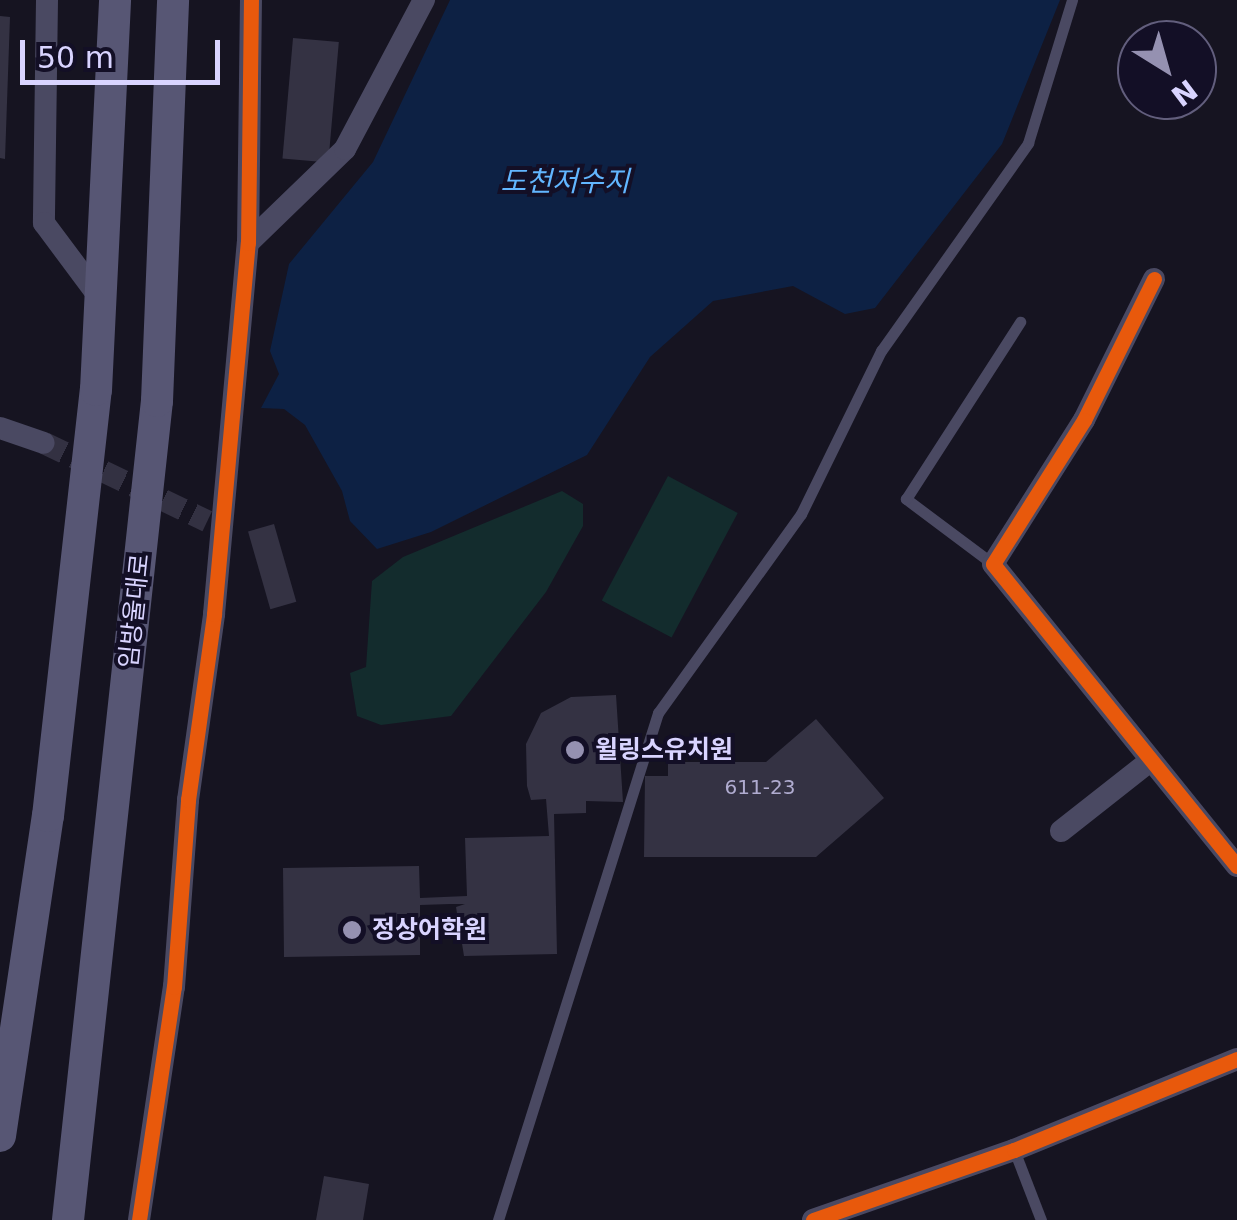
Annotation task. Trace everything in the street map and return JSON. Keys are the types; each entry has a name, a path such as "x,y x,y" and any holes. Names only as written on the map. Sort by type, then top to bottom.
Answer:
{"main road":[{"path":"0,1136 48,816 100,298 115,0"},
{"name":"임방울대로","path":"68,1220 157,401 174,0"}],"street":[{"path":"47,0 44,223 100,298"},
{"path":"139,1220 174,987 214,522 248,242 250,0"},
{"path":"248,242 345,149 424,0"},
{"path":"1154,280 1084,420 993,564 1237,866"},
{"path":"0,428 44,443"},
{"path":"1062,831 1150,761"},
{"path":"812,1220 1014,1150 1237,1059"}],"lane":[{"path":"498,1220 658,712 801,514 881,350 1028,143 1072,0"},
{"path":"993,564 906,499 1020,322"},
{"path":"1014,1150 1040,1220"}],"green space":[{"path":"668,476 738,513 672,638 602,600"},
{"path":"562,491 583,504 583,526 546,592 451,716 381,725 357,716 350,673 366,667 372,581 403,557"}],"water":[{"name":"도천저수지","path":"450,0 1060,0 1002,144 875,308 845,314 793,286 713,301 650,357 587,455 431,532 377,549 350,521 342,491 305,425 284,409 261,408 279,374 270,351 289,264 373,162"}],"building":[{"path":"0,16 10,17 5,159 0,158"},
{"path":"293,38 339,42 328,163 282,159"},
{"path":"274,524 296,602 270,609 248,531"},
{"path":"616,695 623,802 586,801 586,813 554,814 557,954 464,956 456,907 465,904 450,904 420,905 420,955 284,957 283,868 419,866 420,898 467,896 465,838 549,836 546,799 531,800 527,786 526,744 541,713 571,697"},
{"path":"816,719 884,798 816,857 644,857 645,776 668,776 668,762 766,762"},
{"path":"324,1176 369,1184 363,1220 316,1220"}],"tunnel":[{"path":"44,443 207,521"}],"cycle path":[{"path":"139,1220 174,987 188,800 214,614 248,243 251,0"},
{"path":"1154,279 1084,420 993,564 1237,866"},
{"path":"813,1220 1014,1150 1237,1059"}],"place":[{"name":"윌링스유치원","path":"575,750"},
{"name":"정상어학원","path":"352,930"}]}
